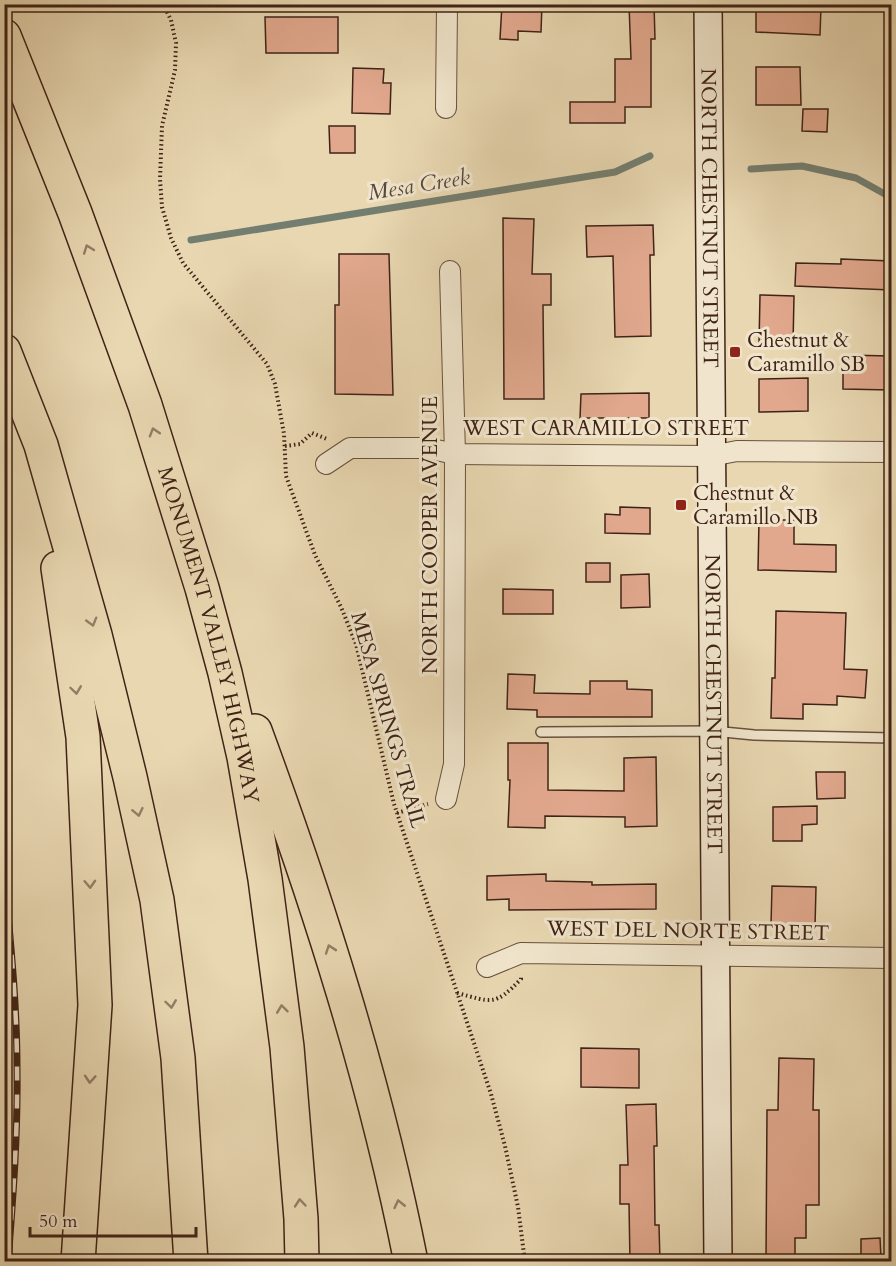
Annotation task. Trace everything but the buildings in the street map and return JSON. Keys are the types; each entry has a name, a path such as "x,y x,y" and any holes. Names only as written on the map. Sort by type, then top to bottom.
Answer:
{"highway":[{"name":"MONUMENT VALLEY HIGHWAY","path":"4,36 75,213 145,405 202,588 225,673 244,757 266,879 287,1047 301,1219 302,1262"},
{"path":"4,351 41,445 96,636 157,900 178,1059 191,1262"},
{"path":"41,445 83,737 95,1005 78,1262"},
{"path":"202,588 274,782 333,959 373,1094 411,1262"}],"main road":[{"name":"NORTH CHESTNUT STREET","path":"708,4 718,1262"}],"street":[{"path":"446,108 447,4"},
{"name":"NORTH COOPER AVENUE","path":"446,799 454,764 455,454 450,271"},
{"path":"326,464 350,448"},
{"name":"WEST CARAMILLO STREET","path":"350,448 427,448 455,454 711,456 737,452 891,452"},
{"name":"WEST DEL NORTE STREET","path":"487,967 520,953 891,958"}],"lane":[{"path":"541,732 713,731 754,735 891,738"}],"path":[{"name":"MESA SPRINGS TRAIL","path":"163,4 171,20 176,43 175,70 162,126 160,179 162,207 171,238 183,263 267,364 275,384 285,446 286,476 311,545 356,644 397,813 491,1095 505,1146 518,1207 525,1262"},
{"path":"285,446 300,444 312,433 350,448"},
{"path":"397,813 446,799"},
{"path":"457,993 480,1000 498,999 507,994 521,979 520,953"}],"waterway":[{"name":"Mesa Creek","path":"191,240 615,172 650,156"},
{"name":"Mesa Creek","path":"751,169 802,166 856,178 892,198"}],"railway":[{"path":"4,871 17,1044 16,1141 8,1262"}],"place":[{"name":"Chestnut & Caramillo SB","path":"735,352"},
{"name":"Chestnut & Caramillo NB","path":"681,505"}]}
